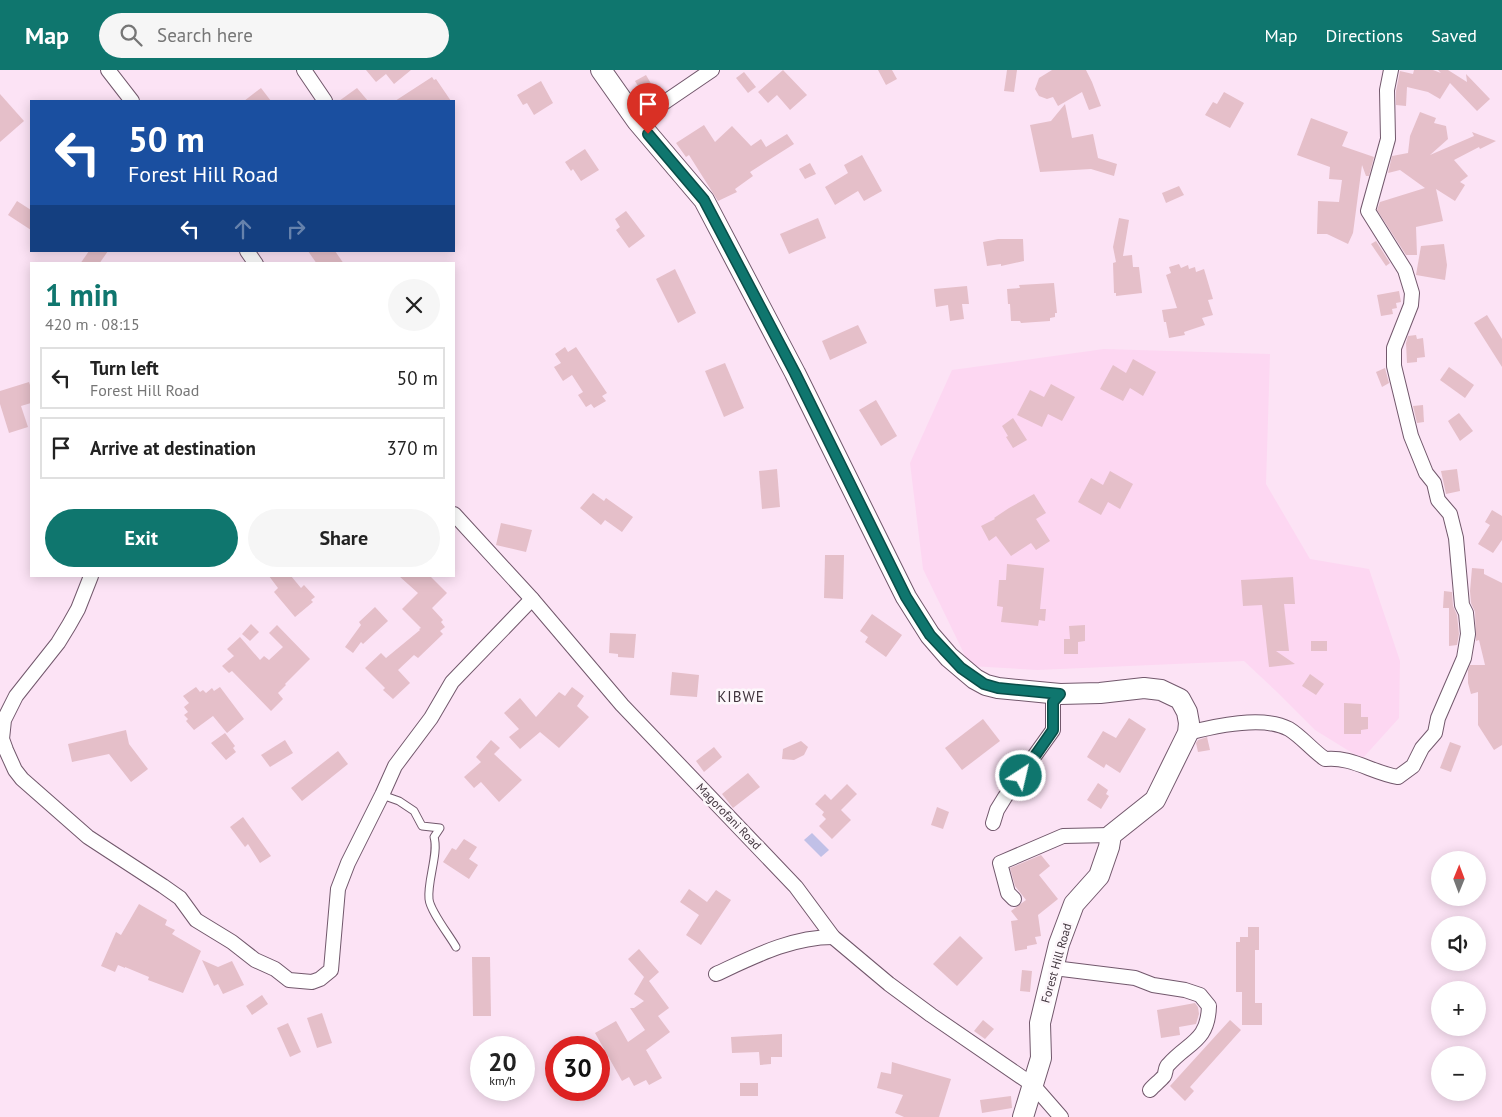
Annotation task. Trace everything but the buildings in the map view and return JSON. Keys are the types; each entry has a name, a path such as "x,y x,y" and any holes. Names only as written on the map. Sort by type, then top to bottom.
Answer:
{"street":[{"path":"108,70 131,100"},
{"path":"304,70 324,100"},
{"path":"601,70 637,121 704,200 795,373 906,597 930,635 961,668 984,684 998,688 1060,694 1100,693 1144,688 1161,690 1180,699 1187,712 1190,723 1188,733 1156,800 1111,834 1063,836 1000,863 1008,893 1014,899"},
{"path":"637,121 712,70"},
{"path":"1188,733 1220,725 1274,724 1296,734 1325,759 1334,758 1348,761 1386,776 1398,777 1413,766 1422,748 1435,733 1438,718 1464,658 1468,634 1466,613 1462,605 1456,538 1450,514 1438,500 1434,483 1426,473 1411,436 1394,366 1394,348 1411,305 1412,293 1405,270 1368,211 1388,140 1388,90 1391,70"},
{"name":"Magorofani Road","path":"455,515 532,600 622,705 796,887 833,937 889,984 1033,1085 1061,1117"},
{"path":"90,577 78,609 66,631 25,684 4,720 2,739 15,770 22,779 88,837 180,898 196,920 232,942 255,960 275,969 289,980 312,982 325,976 331,969 338,889 348,863 395,766 430,718 452,682 532,600"},
{"path":"993,823 997,810 1005,797 1053,730 1053,702 1060,694"},
{"name":"Forest Hill Road","path":"1023,1117 1041,1058 1040,1023 1059,944 1074,904 1099,876 1109,847 1111,834"},
{"path":"716,974 776,948 816,938 833,937"},
{"path":"1054,968 1136,978 1153,985 1185,990 1200,995 1209,1006 1208,1020 1202,1034 1197,1041 1182,1051 1166,1067 1165,1075 1150,1090"}],"lane":[{"path":"382,794 399,801 414,811 422,826 440,828 434,837 429,881 429,902 456,947"}],"shaded area":[{"path":"1104,349 1270,354 1266,484 1310,559 1369,569 1400,661 1399,718 1362,759 1315,730 1244,661 1037,670 970,666 923,569 910,463 952,370"}],"water":[{"path":"812,833 829,850 821,857 804,840"}],"district":[{"name":"KIBWE","path":"741,696"}],"route":[{"path":"648,134 704,200 795,373 906,597 930,635 961,668 974,679 984,684 1012,690 1060,694 1055,698 1052,706 1053,730 1021,776"}]}
